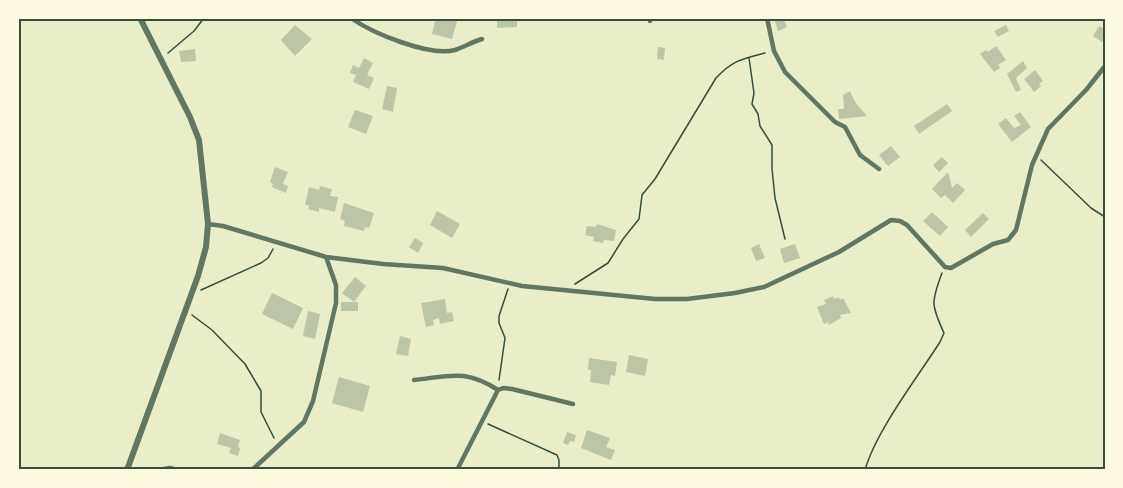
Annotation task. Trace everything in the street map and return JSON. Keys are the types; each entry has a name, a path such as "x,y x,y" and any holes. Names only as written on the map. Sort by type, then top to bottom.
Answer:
{"street":[{"path":"127,470 192,294 206,247 208,224 198,140 190,117 140,18"},
{"path":"351,18 375,33 446,51 456,50 482,39"},
{"path":"767,18 774,51 785,72 835,122 845,127 860,155 879,169"},
{"path":"208,224 223,226 326,257 443,268 522,286 655,299 687,299 764,287 839,252 891,220 907,225 945,267 951,268 964,263 993,244 1008,240 1016,230 1032,165 1048,129 1086,90 1105,66"},
{"path":"252,470 304,422 313,401 336,303 336,285 326,257"},
{"path":"414,380 466,375 482,380 498,390"},
{"path":"457,470 498,390 512,389 573,404"},
{"path":"158,470 170,468 177,470"}],"path":[{"path":"160,60 194,31 204,18"},
{"path":"564,290 608,263 639,219 642,195 655,179 716,78 728,65 748,57 774,51"},
{"path":"748,57 754,89 752,104 758,114 760,126 772,145 772,169 776,198 785,239"},
{"path":"1037,155 1090,208 1105,217"},
{"path":"192,294 261,263 268,258 276,242"},
{"path":"865,470 888,424 944,333 934,312 933,302 945,267"},
{"path":"498,390 505,338 498,323 511,283"},
{"path":"186,311 212,330 245,364 261,391 261,412 278,447"},
{"path":"482,421 557,455 558,470"}],"building":[{"path":"436,18 458,18 452,39 432,34"},
{"path":"497,18 517,18 517,27 497,28"},
{"path":"783,18 787,27 778,31 775,21"},
{"path":"295,25 312,39 295,56 281,40"},
{"path":"1006,25 1009,31 998,37 994,31"},
{"path":"1099,26 1105,29 1105,40 1102,42 1093,36"},
{"path":"996,46 1006,60 998,65 1000,68 994,72 980,54"},
{"path":"658,47 665,48 664,60 657,59"},
{"path":"195,49 196,61 181,62 179,51"},
{"path":"364,58 373,63 367,75 374,78 369,89 353,82 356,75 350,73 353,65 359,68"},
{"path":"1023,61 1027,68 1016,78 1021,90 1016,92 1007,74"},
{"path":"1035,70 1043,81 1034,92 1024,79"},
{"path":"387,86 397,88 393,112 382,109"},
{"path":"850,91 855,102 867,116 839,119 838,109 844,109 843,95"},
{"path":"947,104 952,111 919,134 914,126"},
{"path":"355,110 373,116 366,134 348,127"},
{"path":"1020,112 1031,127 1012,142 998,124 1006,118 1014,128 1021,125 1014,116"},
{"path":"891,146 900,157 888,166 879,155"},
{"path":"942,157 948,163 939,172 933,165"},
{"path":"275,167 288,172 283,184 288,186 286,193 272,187 273,184 270,182"},
{"path":"948,172 952,188 957,183 965,190 953,203 945,195 941,198 932,189"},
{"path":"320,186 332,189 330,196 338,197 335,212 319,208 319,212 308,209 309,205 305,205 309,187 319,190"},
{"path":"344,203 374,213 369,228 365,227 364,231 344,226 345,221 340,219"},
{"path":"437,211 460,224 452,238 430,225"},
{"path":"932,212 948,227 940,236 923,221"},
{"path":"983,213 989,219 971,237 965,230"},
{"path":"597,224 616,230 614,241 604,240 603,243 593,241 594,237 585,235 587,226 596,227"},
{"path":"415,238 423,243 418,253 409,247"},
{"path":"759,244 765,258 756,261 751,248"},
{"path":"795,244 800,258 784,263 780,249"},
{"path":"355,277 366,286 354,302 342,293"},
{"path":"272,293 303,308 293,329 262,314"},
{"path":"833,296 834,299 843,298 851,313 840,315 841,318 829,325 828,322 824,324 817,307 826,304 824,300"},
{"path":"445,299 447,313 452,312 454,321 440,324 439,318 433,320 434,325 426,327 421,303"},
{"path":"341,302 358,302 358,311 341,311"},
{"path":"308,311 320,314 315,339 303,336"},
{"path":"400,336 411,339 408,356 396,354"},
{"path":"629,355 648,359 645,376 626,372"},
{"path":"589,358 617,362 615,376 611,375 609,385 590,382"},
{"path":"339,377 370,386 363,412 332,403"},
{"path":"587,430 610,438 606,447 615,450 611,460 581,448"},
{"path":"567,432 576,435 574,442 570,441 568,445 563,443"},
{"path":"220,433 240,440 238,456 229,453 231,448 217,444"}]}
